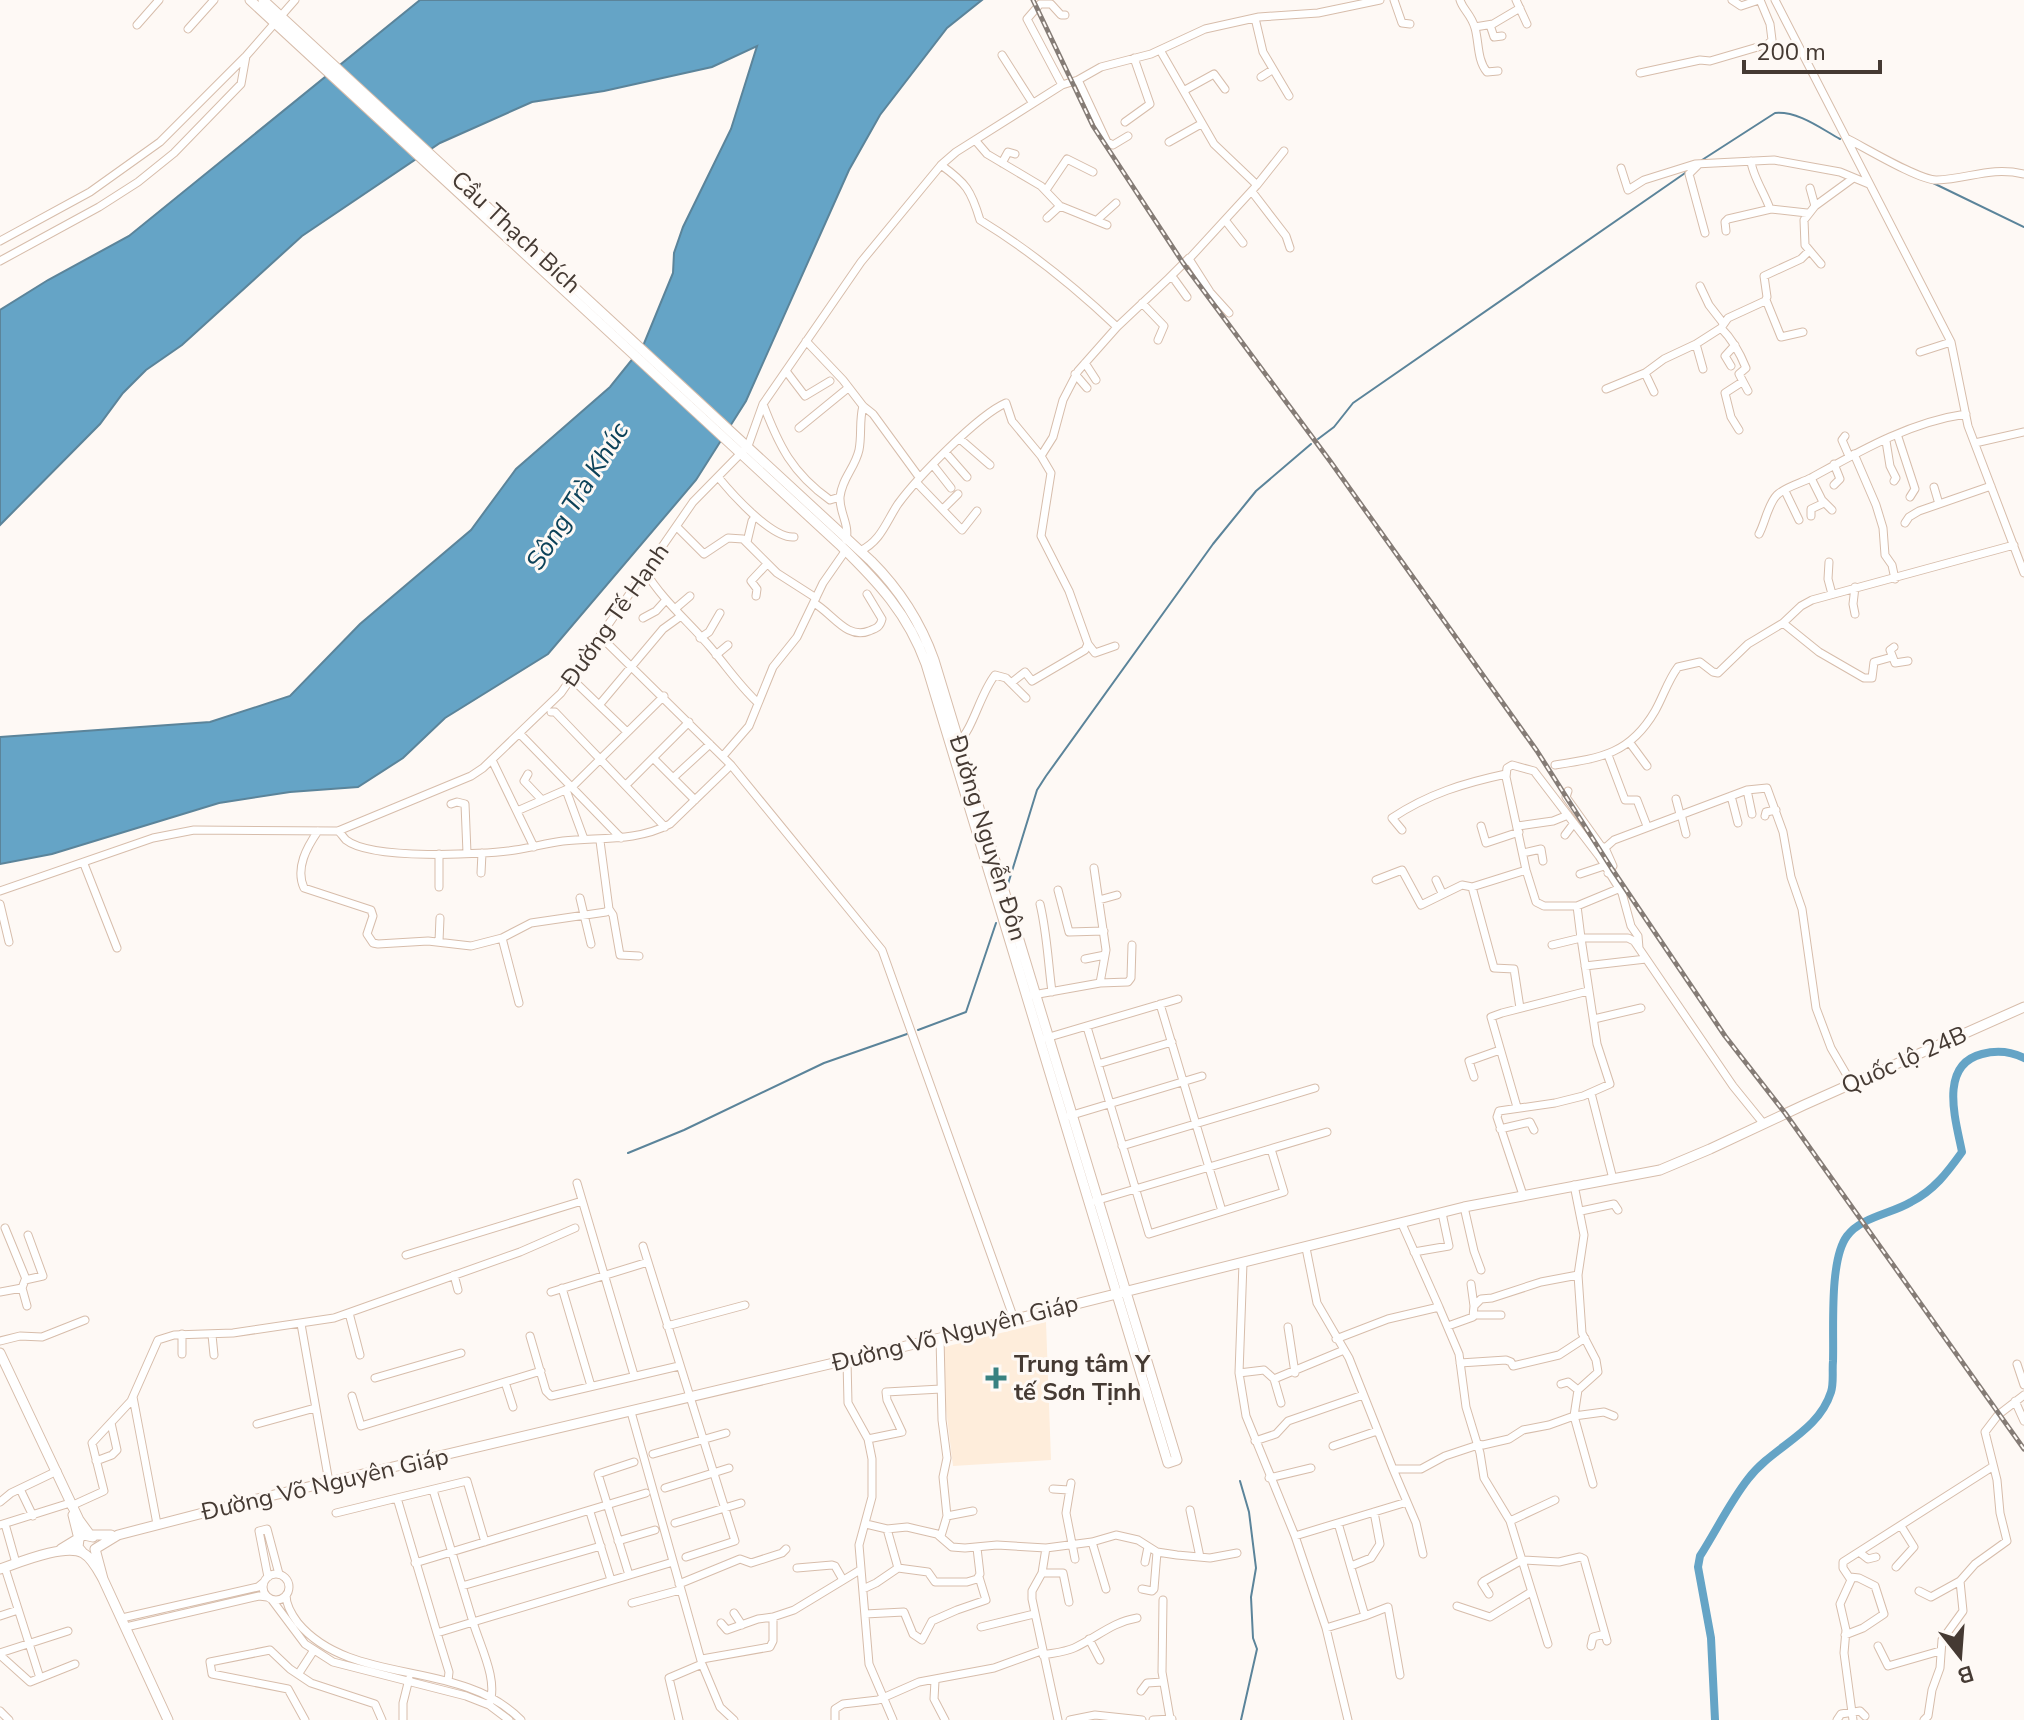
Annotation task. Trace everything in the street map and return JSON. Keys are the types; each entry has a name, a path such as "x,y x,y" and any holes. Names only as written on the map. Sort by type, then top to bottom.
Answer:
{"main road":[{"path":"250,0 277,19"},
{"path":"263,0 277,19"},
{"name":"Cầu Thạch Bích","path":"277,19 745,449"},
{"name":"Đường Nguyễn Đôn","path":"745,449 845,545 890,595 915,636 989,858 1121,1293"},
{"name":"Đường Nguyễn Đôn","path":"845,545 860,551 898,590 918,621 934,660 959,741 989,858"},
{"name":"Quốc lộ 24B","path":"1785,1113 2024,1007"},
{"name":"Đường Võ Nguyên Giáp","path":"95,1549 118,1535 157,1524 847,1361 1464,1207 1660,1170 1785,1113"},
{"path":"1121,1293 1177,1460 1168,1463 1121,1293"},
{"path":"0,1353 71,1506 78,1547 95,1564 103,1579 168,1720"},
{"path":"71,1506 96,1542 103,1579"},
{"path":"50,1554 84,1535 90,1535"},
{"name":"Đường Võ Nguyên Giáp","path":"90,1535 118,1535"},
{"path":"2,1568 50,1554 74,1550 90,1553 95,1549"}],"street":[{"path":"137,25 159,0"},
{"path":"188,29 214,0"},
{"path":"0,241 90,192 160,142 246,56 295,0"},
{"name":"Đường Tế Hanh","path":"0,891 153,838 179,832 231,829 338,831 471,776 549,710 704,489 745,449 763,404 861,262 941,165 1032,102 1101,67 1160,50 1205,29 1255,18 1318,13 1380,0"},
{"path":"1394,0 1402,23 1410,24"},
{"path":"1460,0 1462,7 1468,10 1480,8"},
{"path":"1640,73 1700,60 1710,61 1768,44 1772,35 1760,0 1740,6 1732,0"},
{"path":"1775,0 1951,342 1975,443 2018,546 2024,573"},
{"path":"1064,84 1027,19 1040,4 1051,4 1061,15 1065,15"},
{"path":"1475,27 1490,25 1518,4 1527,24"},
{"path":"1468,10 1475,27 1482,65 1487,72 1498,71"},
{"path":"1255,18 1263,52 1289,96"},
{"path":"1490,25 1494,37 1502,36"},
{"path":"1160,50 1214,144 1255,189 1286,236 1290,248"},
{"path":"1002,55 1032,102"},
{"path":"0,261 99,207 138,182 174,153 241,84 246,56"},
{"path":"1125,122 1150,104 1134,58"},
{"path":"1261,77 1272,70"},
{"path":"1185,90 1214,74 1225,89"},
{"path":"1078,80 1107,142 1113,145 1128,136"},
{"path":"191,113 203,125"},
{"path":"1169,142 1201,124"},
{"path":"1846,138 1934,181 2009,170 2024,174"},
{"path":"975,140 987,154 1046,190 1060,206 1107,225"},
{"path":"1041,456 1048,447 1075,374 1117,327 1255,189 1284,151"},
{"path":"1002,163 1008,152 1015,154"},
{"path":"2008,158 2009,170"},
{"path":"1046,190 1067,159 1093,172"},
{"path":"1621,168 1628,190 1644,180 1699,164 1774,160 1829,170 1869,184"},
{"path":"1751,161 1752,171 1770,209"},
{"path":"1699,164 1689,174 1705,233"},
{"path":"941,165 964,181 980,220 1005,235 1080,293 1117,327"},
{"path":"1821,264 1805,245 1803,225 1807,213 1852,179"},
{"path":"1810,188 1815,206"},
{"path":"90,192 99,207"},
{"path":"1097,220 1116,203"},
{"path":"65,206 73,221"},
{"path":"1047,218 1060,206"},
{"path":"1726,231 1725,222 1728,219 1770,209 1807,213"},
{"path":"1225,220 1243,243"},
{"path":"1803,332 1785,338 1780,336 1766,300 1764,276 1801,259 1809,251"},
{"path":"1189,258 1203,282 1229,313"},
{"path":"1169,278 1174,279 1187,297"},
{"path":"1700,286 1746,367 1739,373 1748,391"},
{"path":"1606,389 1645,373 1766,300"},
{"path":"1142,303 1164,325 1158,340"},
{"path":"806,341 873,414 918,479 962,530 977,511"},
{"path":"1920,352 1951,342"},
{"path":"1696,344 1703,369"},
{"path":"1731,366 1725,356 1735,345"},
{"path":"1085,363 1096,380"},
{"path":"786,371 805,396 830,381"},
{"path":"1645,373 1654,392"},
{"path":"1075,374 1087,388"},
{"path":"1739,430 1731,417 1725,393 1742,382"},
{"path":"799,428 848,388"},
{"path":"860,551 875,543 918,479 960,439 1006,403 1012,421 1041,456 1052,476 1041,536 1069,591 1088,644 1095,653 1115,646"},
{"path":"763,404 777,440 794,469 830,500 840,497"},
{"path":"723,756 749,726 773,667 797,637 845,545 840,497 845,475 856,462 863,406"},
{"path":"1759,534 1777,495 1897,434 1938,419 1966,414"},
{"path":"1975,443 2024,432"},
{"path":"1897,434 1915,489 1910,497"},
{"path":"1845,436 1842,440 1876,505 1883,528 1885,555 1892,565 1895,579"},
{"path":"960,439 990,465"},
{"path":"1886,441 1890,466 1896,478 1894,481"},
{"path":"1048,447 1058,454"},
{"path":"946,453 967,477"},
{"path":"1834,464 1840,479 1834,485"},
{"path":"933,465 951,488"},
{"path":"718,477 755,517 785,536 794,537"},
{"path":"1811,478 1824,503 1832,510"},
{"path":"1905,523 1911,515 1991,486"},
{"path":"1934,487 1939,504"},
{"path":"1785,491 1799,520"},
{"path":"943,509 958,494"},
{"path":"1811,516 1811,509 1824,503"},
{"path":"747,542 755,517"},
{"path":"677,527 704,554 728,538 735,537 747,542 777,573 815,600 852,633 862,634 877,628 882,619 867,594"},
{"path":"1555,765 1608,755 1630,743 1655,710 1678,667 1700,662 1716,674 1722,671 1748,644 1783,623 1805,603 1855,587 2018,546"},
{"path":"1829,562 1828,579 1832,594"},
{"path":"756,596 757,589 751,581 767,564"},
{"path":"645,571 665,601 676,608 735,681 757,702"},
{"path":"1855,587 1855,614"},
{"path":"676,608 690,596"},
{"path":"643,618 656,611 665,601"},
{"path":"700,638 709,632 720,613"},
{"path":"600,704 663,629 681,616"},
{"path":"1783,623 1819,652 1864,678 1872,678 1874,662 1892,657"},
{"path":"600,636 723,756 882,950 1014,1319"},
{"path":"1011,683 1025,672 1032,681 1085,650 1088,644"},
{"path":"716,655 728,645"},
{"path":"1894,647 1890,649 1895,663 1908,661"},
{"path":"959,741 967,733 992,677 1001,675 1026,698"},
{"path":"571,678 626,731"},
{"path":"517,811 569,789 596,757 664,696"},
{"path":"549,710 665,827"},
{"path":"626,785 689,722"},
{"path":"520,734 569,789 621,838"},
{"path":"1630,743 1647,766"},
{"path":"673,778 710,744"},
{"path":"1608,755 1625,800 1637,800 1647,826"},
{"path":"653,758 695,800"},
{"path":"492,760 534,847"},
{"path":"338,831 346,840 404,854 482,853 584,839 600,841 621,838 665,827 731,765"},
{"path":"1618,889 1577,906 1540,905 1536,902 1526,870 1506,770 1512,765 1532,770 1550,789 1618,889 1631,926 1638,936 1639,948"},
{"path":"528,774 524,781 542,800"},
{"path":"1402,830 1392,818 1432,794 1506,774"},
{"path":"1605,848 1614,840 1647,826 1716,804 1747,790 1767,788 1783,832 1791,877 1802,909 1816,1008 1831,1048 1852,1084"},
{"path":"569,789 584,839"},
{"path":"1747,790 1752,814"},
{"path":"1568,791 1566,797 1605,848 1613,866 1580,874"},
{"path":"1731,796 1738,823"},
{"path":"1676,799 1686,834"},
{"path":"451,804 465,804 467,853"},
{"path":"1716,804 1718,815"},
{"path":"1765,816 1766,812 1776,810"},
{"path":"1481,826 1486,843 1518,829 1568,815"},
{"path":"1565,835 1574,823"},
{"path":"318,831 309,843 300,871 304,888 371,910 373,916 367,934 373,943 439,941 471,946 502,938 531,923 584,916 609,909"},
{"path":"600,841 609,909 613,915 620,955 639,956"},
{"path":"1523,853 1541,849 1543,861"},
{"path":"481,873 482,853"},
{"path":"439,854 439,887"},
{"path":"84,864 117,948"},
{"path":"1094,868 1104,931 1105,955 1100,983"},
{"path":"1376,880 1395,870 1402,870 1421,905 1462,885 1472,887 1526,870"},
{"path":"1436,880 1442,893"},
{"path":"1472,887 1494,968 1514,969 1520,1008"},
{"path":"1058,890 1069,932 1104,931"},
{"path":"1099,900 1117,895"},
{"path":"580,898 591,944"},
{"path":"0,904 9,942"},
{"path":"1040,904 1048,934 1046,947 1052,992"},
{"path":"1523,1195 1500,1129 1499,1111 1546,1105 1591,1093 1610,1084 1597,1044 1577,906"},
{"path":"439,941 440,918"},
{"path":"502,938 519,1003"},
{"path":"1552,945 1581,938 1628,938 1634,941 1733,1086 1763,1123"},
{"path":"1030,996 1130,980 1132,945"},
{"path":"1085,959 1105,955"},
{"path":"1585,966 1646,959"},
{"path":"1517,1107 1491,1017 1588,991"},
{"path":"1044,1039 1178,999"},
{"path":"1160,1004 1222,1211"},
{"path":"1594,1019 1641,1008"},
{"path":"1087,1027 1149,1234 1284,1192 1271,1149"},
{"path":"1098,1064 1172,1042"},
{"path":"1474,1077 1469,1061 1500,1050"},
{"path":"1067,1117 1202,1076"},
{"path":"1122,1146 1315,1088"},
{"path":"1591,1093 1613,1179"},
{"path":"1500,1129 1530,1122 1534,1130"},
{"path":"1093,1202 1327,1132"},
{"path":"577,1183 634,1375"},
{"path":"1574,1185 1584,1235 1578,1275 1582,1333 1596,1360 1598,1372 1578,1390 1574,1416 1593,1484"},
{"path":"406,1255 582,1201"},
{"path":"1581,1211 1614,1204 1618,1210"},
{"path":"1464,1207 1481,1270"},
{"path":"1414,1252 1449,1246 1442,1213"},
{"path":"1402,1224 1448,1326 1460,1363 1466,1407 1484,1478 1510,1521 1548,1644"},
{"path":"5,1228 26,1279 22,1288 27,1306"},
{"path":"16,1563 2,1525 71,1506 104,1491 92,1443 133,1397 158,1340 182,1334 212,1335 301,1324 349,1313 549,1241 575,1228"},
{"path":"26,1279 44,1275 28,1235"},
{"path":"643,1246 735,1541 686,1557"},
{"path":"1306,1248 1317,1303 1344,1350 1416,1523 1423,1554"},
{"path":"551,1292 648,1262"},
{"path":"1243,1263 1239,1373 1246,1416 1295,1536 1326,1628 1348,1720"},
{"path":"454,1275 458,1290"},
{"path":"1474,1306 1481,1299 1578,1275"},
{"path":"1448,1326 1469,1320 1474,1315 1471,1284"},
{"path":"0,1292 22,1288"},
{"path":"562,1288 591,1386"},
{"path":"667,1326 745,1305"},
{"path":"1336,1339 1388,1319 1439,1307"},
{"path":"349,1313 360,1355"},
{"path":"1474,1315 1501,1315"},
{"path":"0,1341 20,1336 50,1336 85,1320"},
{"path":"301,1324 329,1482"},
{"path":"1288,1327 1295,1373"},
{"path":"182,1334 182,1354"},
{"path":"212,1335 214,1355"},
{"path":"530,1336 546,1391 551,1396 679,1366"},
{"path":"940,1338 947,1447 943,1477 947,1516 941,1536"},
{"path":"1460,1363 1506,1360 1513,1366 1559,1355 1585,1338"},
{"path":"1274,1379 1295,1373 1344,1350"},
{"path":"375,1378 461,1353"},
{"path":"847,1361 848,1403 868,1439 873,1483 859,1545 870,1672 893,1720"},
{"path":"2017,1364 2024,1385"},
{"path":"1239,1373 1264,1370 1274,1379 1281,1403"},
{"path":"352,1396 361,1426 541,1371"},
{"path":"505,1382 513,1407"},
{"path":"1561,1384 1568,1382 1578,1390"},
{"path":"868,1439 902,1432 886,1392 941,1389"},
{"path":"1255,1441 1276,1434 1286,1422 1363,1395"},
{"path":"1919,1591 1931,1597 1960,1581 1975,1564 2007,1541 1985,1432 1998,1415 2024,1395"},
{"path":"133,1397 157,1524"},
{"path":"2015,1401 2024,1421"},
{"path":"257,1424 315,1408"},
{"path":"631,1412 702,1662 720,1707 734,1720"},
{"path":"1393,1469 1421,1469 1477,1444 1509,1439 1523,1430 1574,1416 1604,1412 1614,1416"},
{"path":"96,1461 117,1450 111,1423"},
{"path":"1333,1446 1377,1431"},
{"path":"653,1454 726,1433"},
{"path":"629,1575 598,1474 634,1462"},
{"path":"0,1502 55,1467"},
{"path":"1834,1633 1845,1634 1863,1628 1884,1614 1875,1586 1850,1577 1843,1568 1843,1562 1992,1467"},
{"path":"665,1488 729,1468"},
{"path":"1269,1478 1311,1468"},
{"path":"336,1513 467,1481 485,1542"},
{"path":"1053,1489 1070,1486 1066,1513 1075,1559"},
{"path":"20,1489 33,1516"},
{"path":"433,1490 491,1681 490,1702"},
{"path":"415,1563 646,1493"},
{"path":"397,1498 449,1672 448,1681"},
{"path":"1510,1521 1555,1500"},
{"path":"1295,1536 1407,1502"},
{"path":"675,1523 741,1503"},
{"path":"1190,1510 1205,1555"},
{"path":"947,1516 973,1511"},
{"path":"590,1512 611,1580"},
{"path":"1351,1566 1371,1558 1380,1544 1374,1512"},
{"path":"1338,1523 1365,1616"},
{"path":"866,1524 887,1529 907,1527 941,1536 952,1547 997,1545 1046,1548 1124,1536 1157,1552 1237,1553"},
{"path":"1108,1537 1109,1524"},
{"path":"1896,1567 1914,1547 1901,1526"},
{"path":"329,1654 297,1621 286,1602 288,1582 279,1574 267,1529 259,1531 266,1579 263,1591 287,1623 314,1650 360,1670 448,1681 521,1720"},
{"path":"887,1529 898,1568"},
{"path":"618,1541 655,1530"},
{"path":"1092,1542 1106,1589"},
{"path":"462,1586 601,1546"},
{"path":"1145,1562 1148,1547"},
{"path":"865,1614 904,1612 913,1634 922,1640 932,1621 986,1600 979,1577 977,1548"},
{"path":"1046,1548 1042,1573 1032,1591 1034,1614 1058,1720"},
{"path":"632,1603 680,1587 740,1559 751,1563 786,1549"},
{"path":"1142,1589 1154,1589 1157,1552"},
{"path":"1859,1552 1868,1559 1876,1557"},
{"path":"1489,1594 1482,1583 1522,1560 1559,1562 1580,1557 1584,1559 1606,1637 1593,1637 1591,1646"},
{"path":"437,1633 673,1562"},
{"path":"797,1568 832,1565 843,1580"},
{"path":"2,1568 40,1678"},
{"path":"863,1589 898,1568 928,1572 935,1582 967,1582 979,1577"},
{"path":"721,1623 725,1630 794,1610 860,1570"},
{"path":"1042,1573 1063,1573 1069,1602"},
{"path":"173,1611 258,1587 266,1579 279,1574"},
{"path":"1850,1577 1840,1604 1852,1716"},
{"path":"1924,1720 1940,1668 1942,1640 1963,1611 1960,1581"},
{"path":"1457,1606 1490,1617 1531,1592"},
{"path":"124,1622 259,1596 281,1599 286,1595"},
{"path":"1153,1720 1172,1719 1163,1682 1157,1672 1163,1600"},
{"path":"1326,1628 1388,1607 1400,1675"},
{"path":"0,1616 18,1610"},
{"path":"734,1613 742,1625"},
{"path":"981,1627 1034,1614"},
{"path":"679,1720 669,1678 702,1662 770,1647 773,1617"},
{"path":"835,1720 835,1709 843,1704 883,1697 919,1682 994,1668 1042,1653 1072,1649 1124,1620 1137,1618"},
{"path":"68,1631 0,1654 30,1682 75,1664"},
{"path":"1089,1639 1100,1660"},
{"path":"1878,1646 1888,1666 1940,1651"},
{"path":"305,1720 288,1689 212,1674 210,1662 270,1650 311,1683 375,1704 382,1720"},
{"path":"299,1673 314,1650"},
{"path":"410,1676 490,1702 509,1720"},
{"path":"403,1720 403,1703 410,1676"},
{"path":"935,1681 934,1699 945,1720"},
{"path":"1141,1691 1147,1683 1163,1682"},
{"path":"0,1711 9,1720"},
{"path":"1837,1720 1841,1714 1852,1716 1860,1711 1865,1716"},
{"path":"1070,1720 1095,1715 1142,1720"}],"shaded area":[{"name":"Trung tâm Y tế Sơn Tịnh","path":"1046,1322 1051,1460 953,1466 946,1409 944,1347"}],"water":[{"name":"Sông Trà Khúc","path":"420,0 982,0 947,28 880,115 849,170 746,401 696,480 548,654 445,718 403,758 358,787 290,792 219,803 52,854 0,864 0,737 210,722 290,696 360,624 471,530 516,469 610,387 643,346 673,273 674,253 683,227 731,129 757,46 712,67 604,91 532,102 440,143 302,236 182,345 146,370 123,393 100,424 0,525 0,310 129,236"}],"waterway":[{"path":"1702,160 1775,113 1800,117 1840,139"},
{"path":"1318,439 1334,427 1353,403 1688,171"},
{"path":"1931,182 2024,227"},
{"path":"1008,884 1037,790 1046,776 1213,544 1256,491 1311,444"},
{"path":"918,1030 966,1012 996,923"},
{"path":"628,1153 684,1130 824,1063 907,1034"},
{"path":"1715,1720 1711,1638 1698,1567 1700,1556 1748,1479 1758,1467 1806,1429 1825,1406 1832,1385 1835,1278 1841,1247 1860,1224 1927,1192 1962,1152 1953,1096 1959,1070 1968,1060 1998,1052 2024,1058"},
{"path":"1240,1481 1249,1512 1256,1568 1251,1597 1253,1638 1257,1649 1241,1720"}],"railway":[{"path":"1033,0 1093,126 1183,263 1330,461 1537,751 1725,1036 1785,1113 2024,1449"}],"place":[{"name":"Trung tâm Y tế Sơn Tịnh","path":"996,1378"}]}
